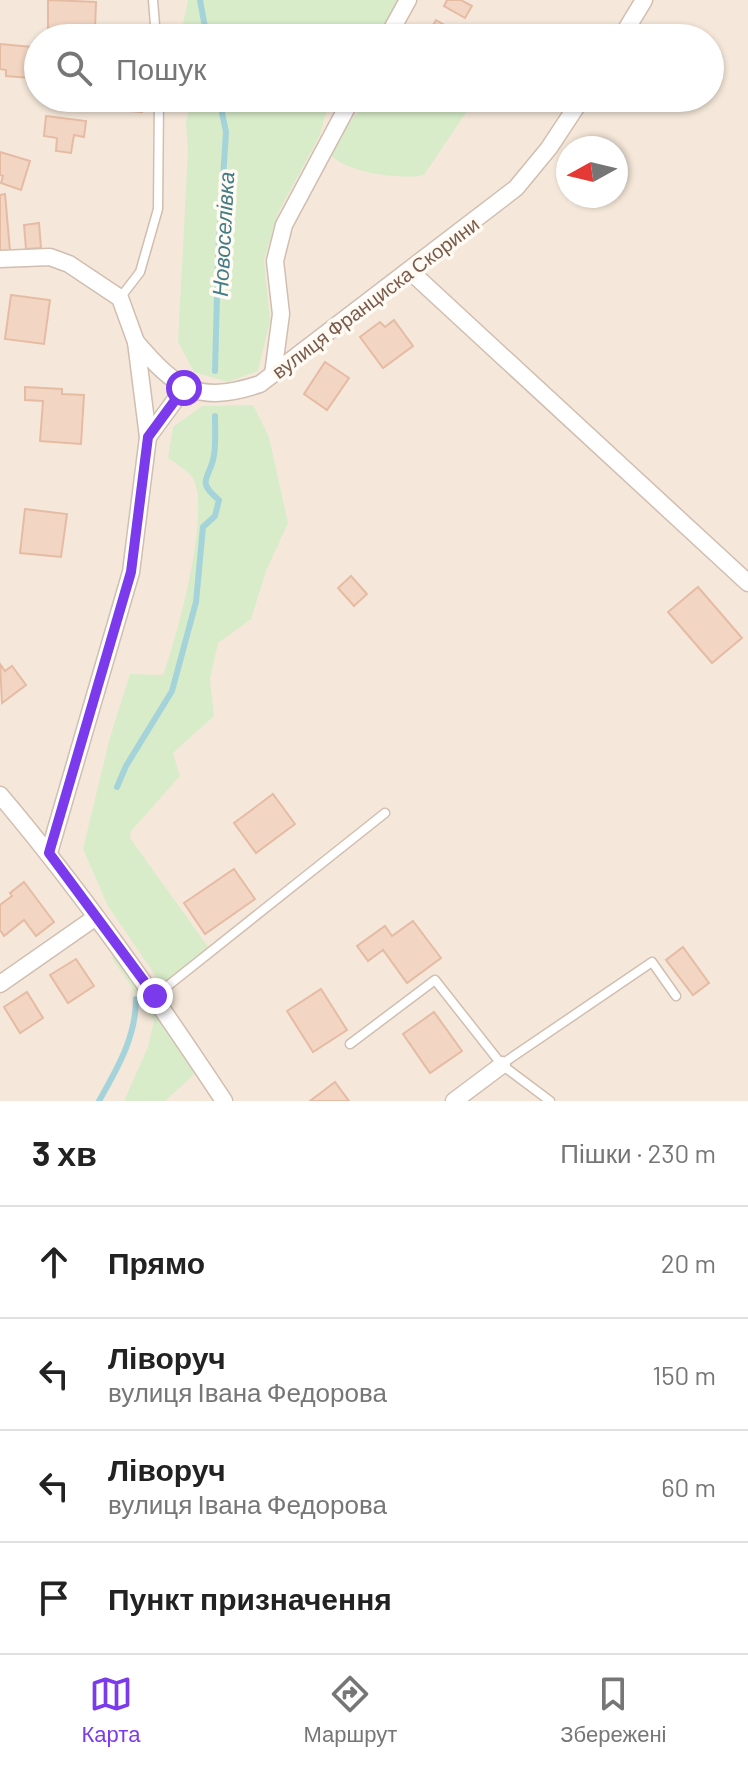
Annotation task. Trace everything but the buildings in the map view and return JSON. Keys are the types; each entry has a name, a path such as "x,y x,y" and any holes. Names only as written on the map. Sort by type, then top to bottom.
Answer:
{"street":[{"path":"395,24 408,0"},
{"path":"629,24 644,0"},
{"path":"273,374 281,314 275,261 284,225 345,112"},
{"name":"вулиця Франциска Скорини","path":"184,388 233,393 260,384 516,188 549,148 573,112"},
{"path":"0,259 50,257 60,260 79,269 120,298 136,342 148,437 131,572 49,853"},
{"path":"410,271 748,583"},
{"path":"136,342 166,376 184,388 148,437"},
{"path":"0,795 49,853 155,996 224,1101"},
{"path":"0,984 96,917"},
{"path":"454,1101 502,1065"}],"lane":[{"path":"153,0 155,24"},
{"path":"120,298 140,272 158,209 159,112"},
{"path":"155,996 385,813"},
{"path":"502,1065 652,962 676,996"},
{"path":"350,1044 435,980 502,1065 550,1101"}],"shaded area":[{"path":"0,0 748,0 748,1101 0,1101"}],"green space":[{"path":"188,0 408,0 395,24 183,24"},
{"path":"188,112 326,112 319,137 278,213 264,260 270,321 258,371 228,382 194,372 178,342 188,151"},
{"path":"358,112 466,112 424,175 389,176 361,171 338,161 331,155 344,129"},
{"path":"253,405 269,437 288,523 266,571 251,619 218,643 210,679 214,716 173,753 180,776 131,831 130,838 211,951 164,988 108,906 83,849 110,737 130,674 163,675 190,574 198,515 197,492 190,474 168,458 173,427 202,406"},
{"path":"124,955 202,1067 165,1101 124,1101 148,1047 154,1020 111,957"}],"waterway":[{"name":"Новоселівка","path":"200,0 204,24"},
{"name":"Новоселівка","path":"215,371 226,132 222,112"},
{"name":"Новоселівка","path":"117,787 126,766 172,691 196,602 203,527 215,516 219,500 206,483 214,455 215,416"},
{"name":"Новоселівка","path":"99,1101 129,1040 136,999"}],"route":[{"path":"155,996 49,853 131,572 148,437 184,388"}]}
